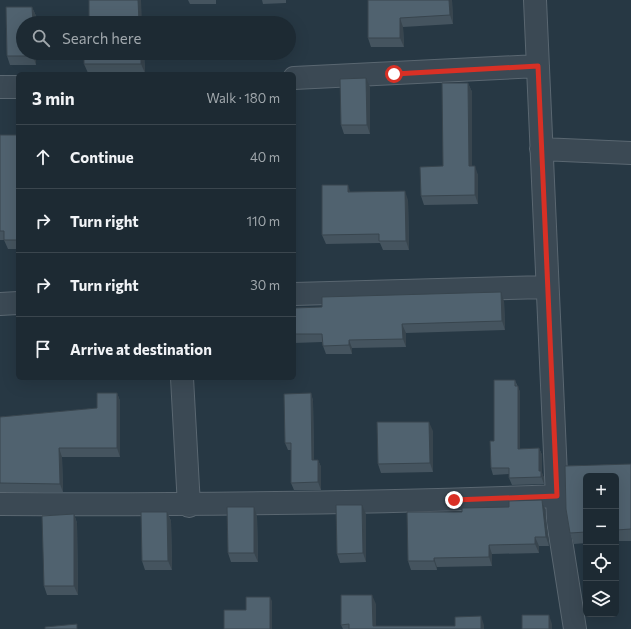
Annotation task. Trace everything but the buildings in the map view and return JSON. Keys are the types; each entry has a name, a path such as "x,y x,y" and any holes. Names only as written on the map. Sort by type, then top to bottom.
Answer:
{"street":[{"path":"535,0 558,521 575,629"},
{"path":"296,78 538,66"},
{"path":"0,88 16,87"},
{"path":"541,150 631,153"},
{"path":"296,294 547,287"},
{"path":"0,304 16,303"},
{"path":"182,380 189,506"},
{"path":"0,504 189,506 454,500 557,496"}],"route":[{"path":"394,74 538,66 557,496 454,500"}]}
